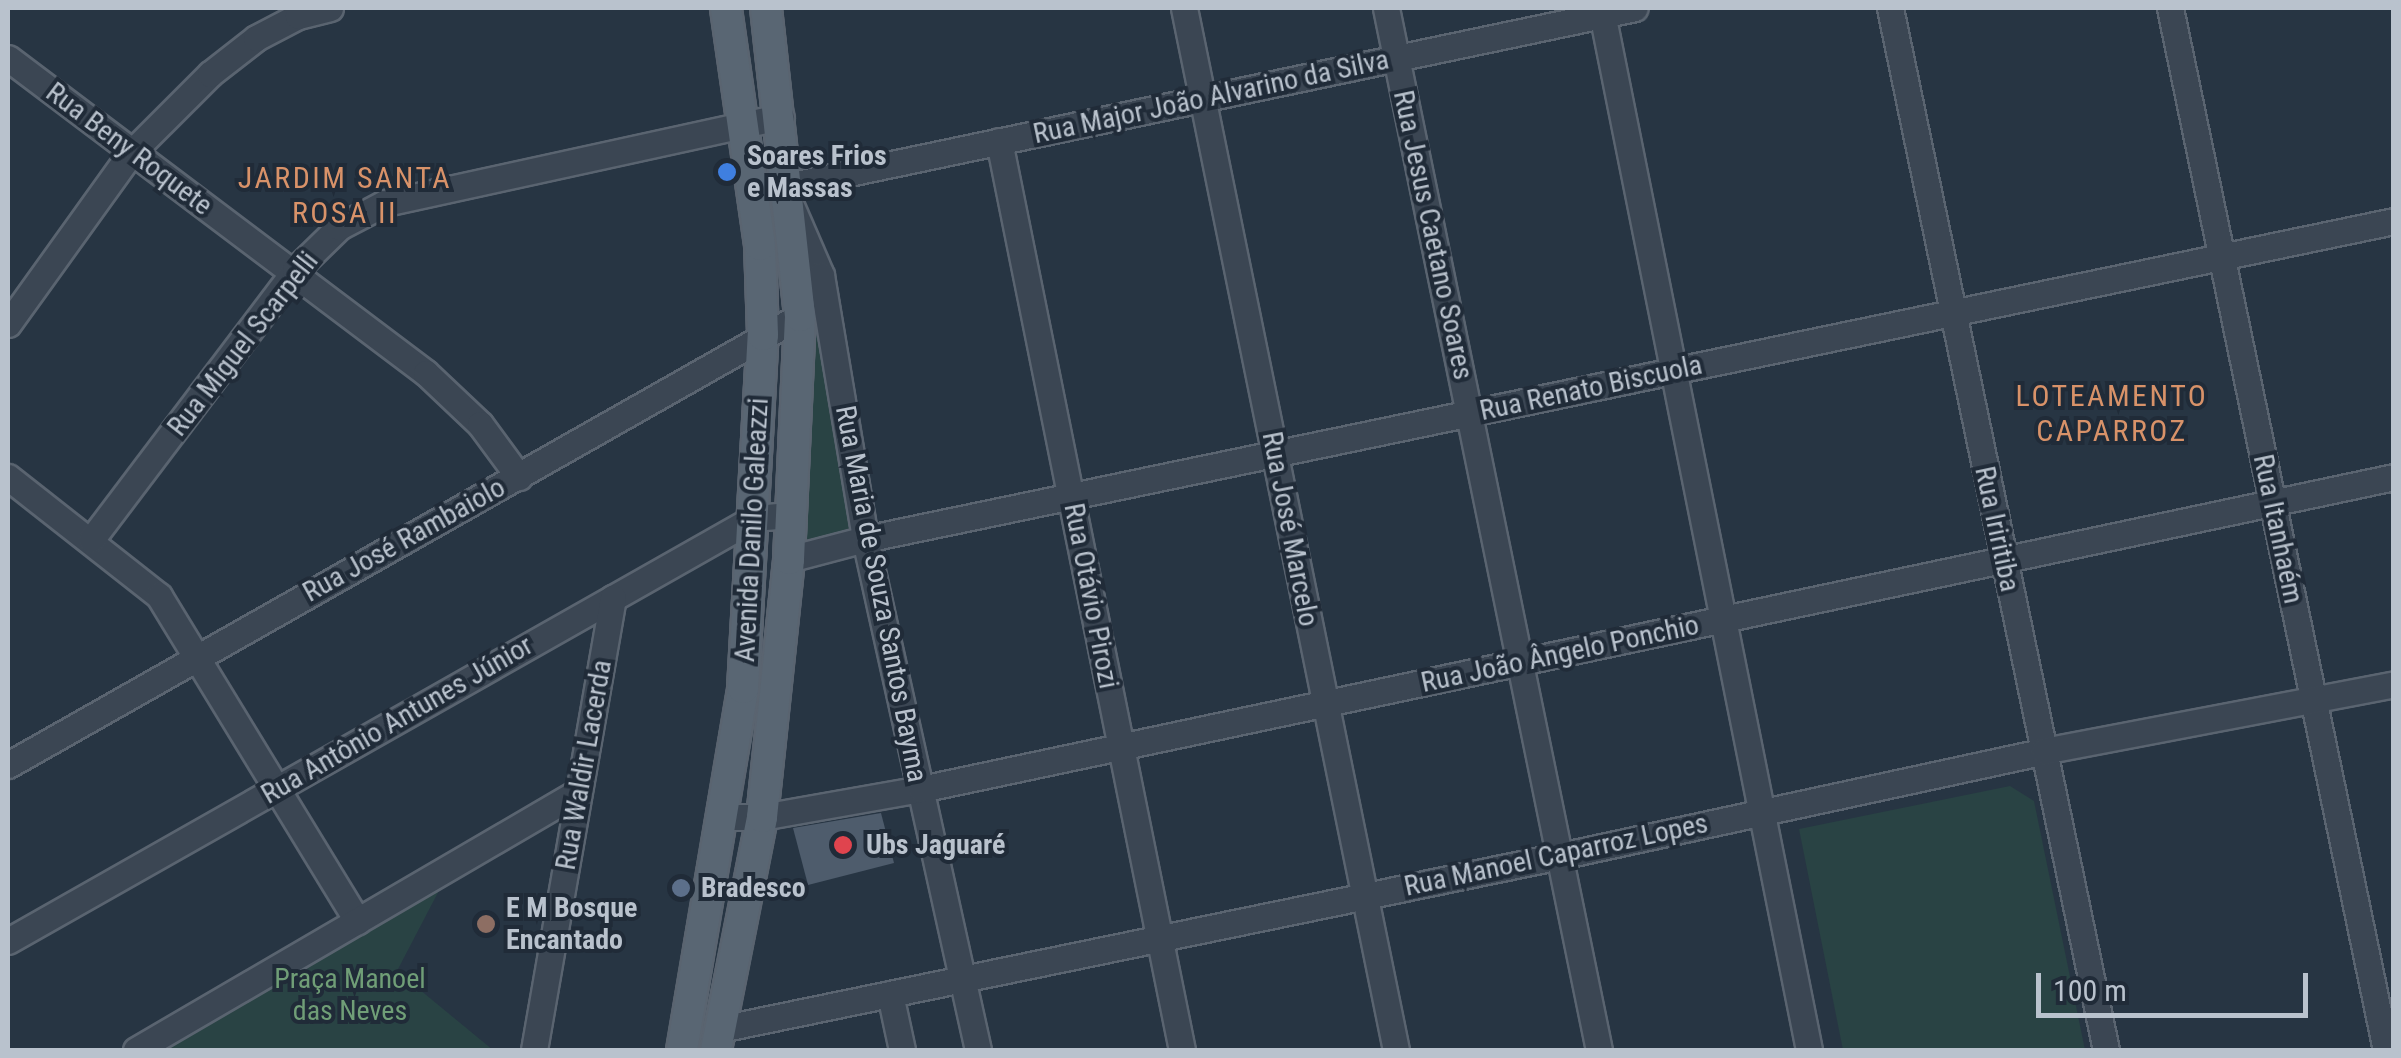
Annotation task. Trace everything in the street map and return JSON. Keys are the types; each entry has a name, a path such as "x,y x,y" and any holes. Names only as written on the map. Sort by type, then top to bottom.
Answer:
{"main road":[{"name":"Avenida Danilo Galeazzi","path":"682,1050 743,688 763,334 760,244 726,8"},
{"name":"Avenida Danilo Galeazzi","path":"718,1040 762,818 789,559 800,316 766,8"}],"street":[{"path":"8,324 131,154 210,74 256,38 298,16 330,8"},
{"name":"Rua José Marcelo","path":"1184,8 1396,1050"},
{"name":"Rua Jesus Caetano Soares","path":"1386,8 1600,1050"},
{"name":"Rua Major João Alvarino da Silva","path":"788,193 1000,142 1602,11 1635,8"},
{"name":"Rua Iriritiba","path":"1890,8 2106,1050"},
{"name":"Rua Itanhaém","path":"2170,8 2386,1050"},
{"path":"1602,11 1809,1050"},
{"name":"Rua Beny Roquete","path":"8,58 131,154 295,270 426,374 480,424 520,477"},
{"name":"Rua Miguel Scarpelli","path":"91,540 295,270 339,227 385,204 781,117"},
{"name":"Rua Otávio Pirozi","path":"1000,142 1182,1050"},
{"name":"Rua Maria de Souza Santos Bayma","path":"788,193 821,275 865,539 978,1050"},
{"name":"Rua Renato Biscuola","path":"789,559 865,539 2394,220"},
{"name":"Rua José Rambaiolo","path":"8,765 197,654 520,477 800,316"},
{"path":"8,477 159,596 357,921"},
{"name":"Rua João Ângelo Ponchio","path":"724,818 762,818 920,789 2394,477"},
{"name":"Rua Antônio Antunes Júnior","path":"8,941 754,518 791,515"},
{"name":"Rua Waldir Lacerda","path":"534,1050 613,598"},
{"name":"Rua Manoel Caparroz Lopes","path":"718,1040 890,994 1560,856 2044,751 2394,684"},
{"path":"136,1050 578,792"},
{"path":"890,994 902,1050"}],"green space":[{"path":"808,318 815,321 856,527 844,536 808,548 800,538"},
{"path":"2010,786 2034,801 2085,1050 1843,1050 1799,829"},
{"name":"Praça Manoel das Neves","path":"445,879 397,971 493,1050 150,1050"}],"building":[{"name":"Ubs Jaguaré","path":"881,813 894,863 808,885 793,828"}],"place":[{"name":"Soares Frios e Massas","path":"727,172"},
{"name":"Ubs Jaguaré","path":"843,845"},
{"name":"Bradesco","path":"681,888"},
{"name":"E M Bosque Encantado","path":"486,924"}],"district":[{"name":"JARDIM SANTA ROSA II","path":"345,195"},
{"name":"LOTEAMENTO CAPARROZ","path":"2112,413"}]}
